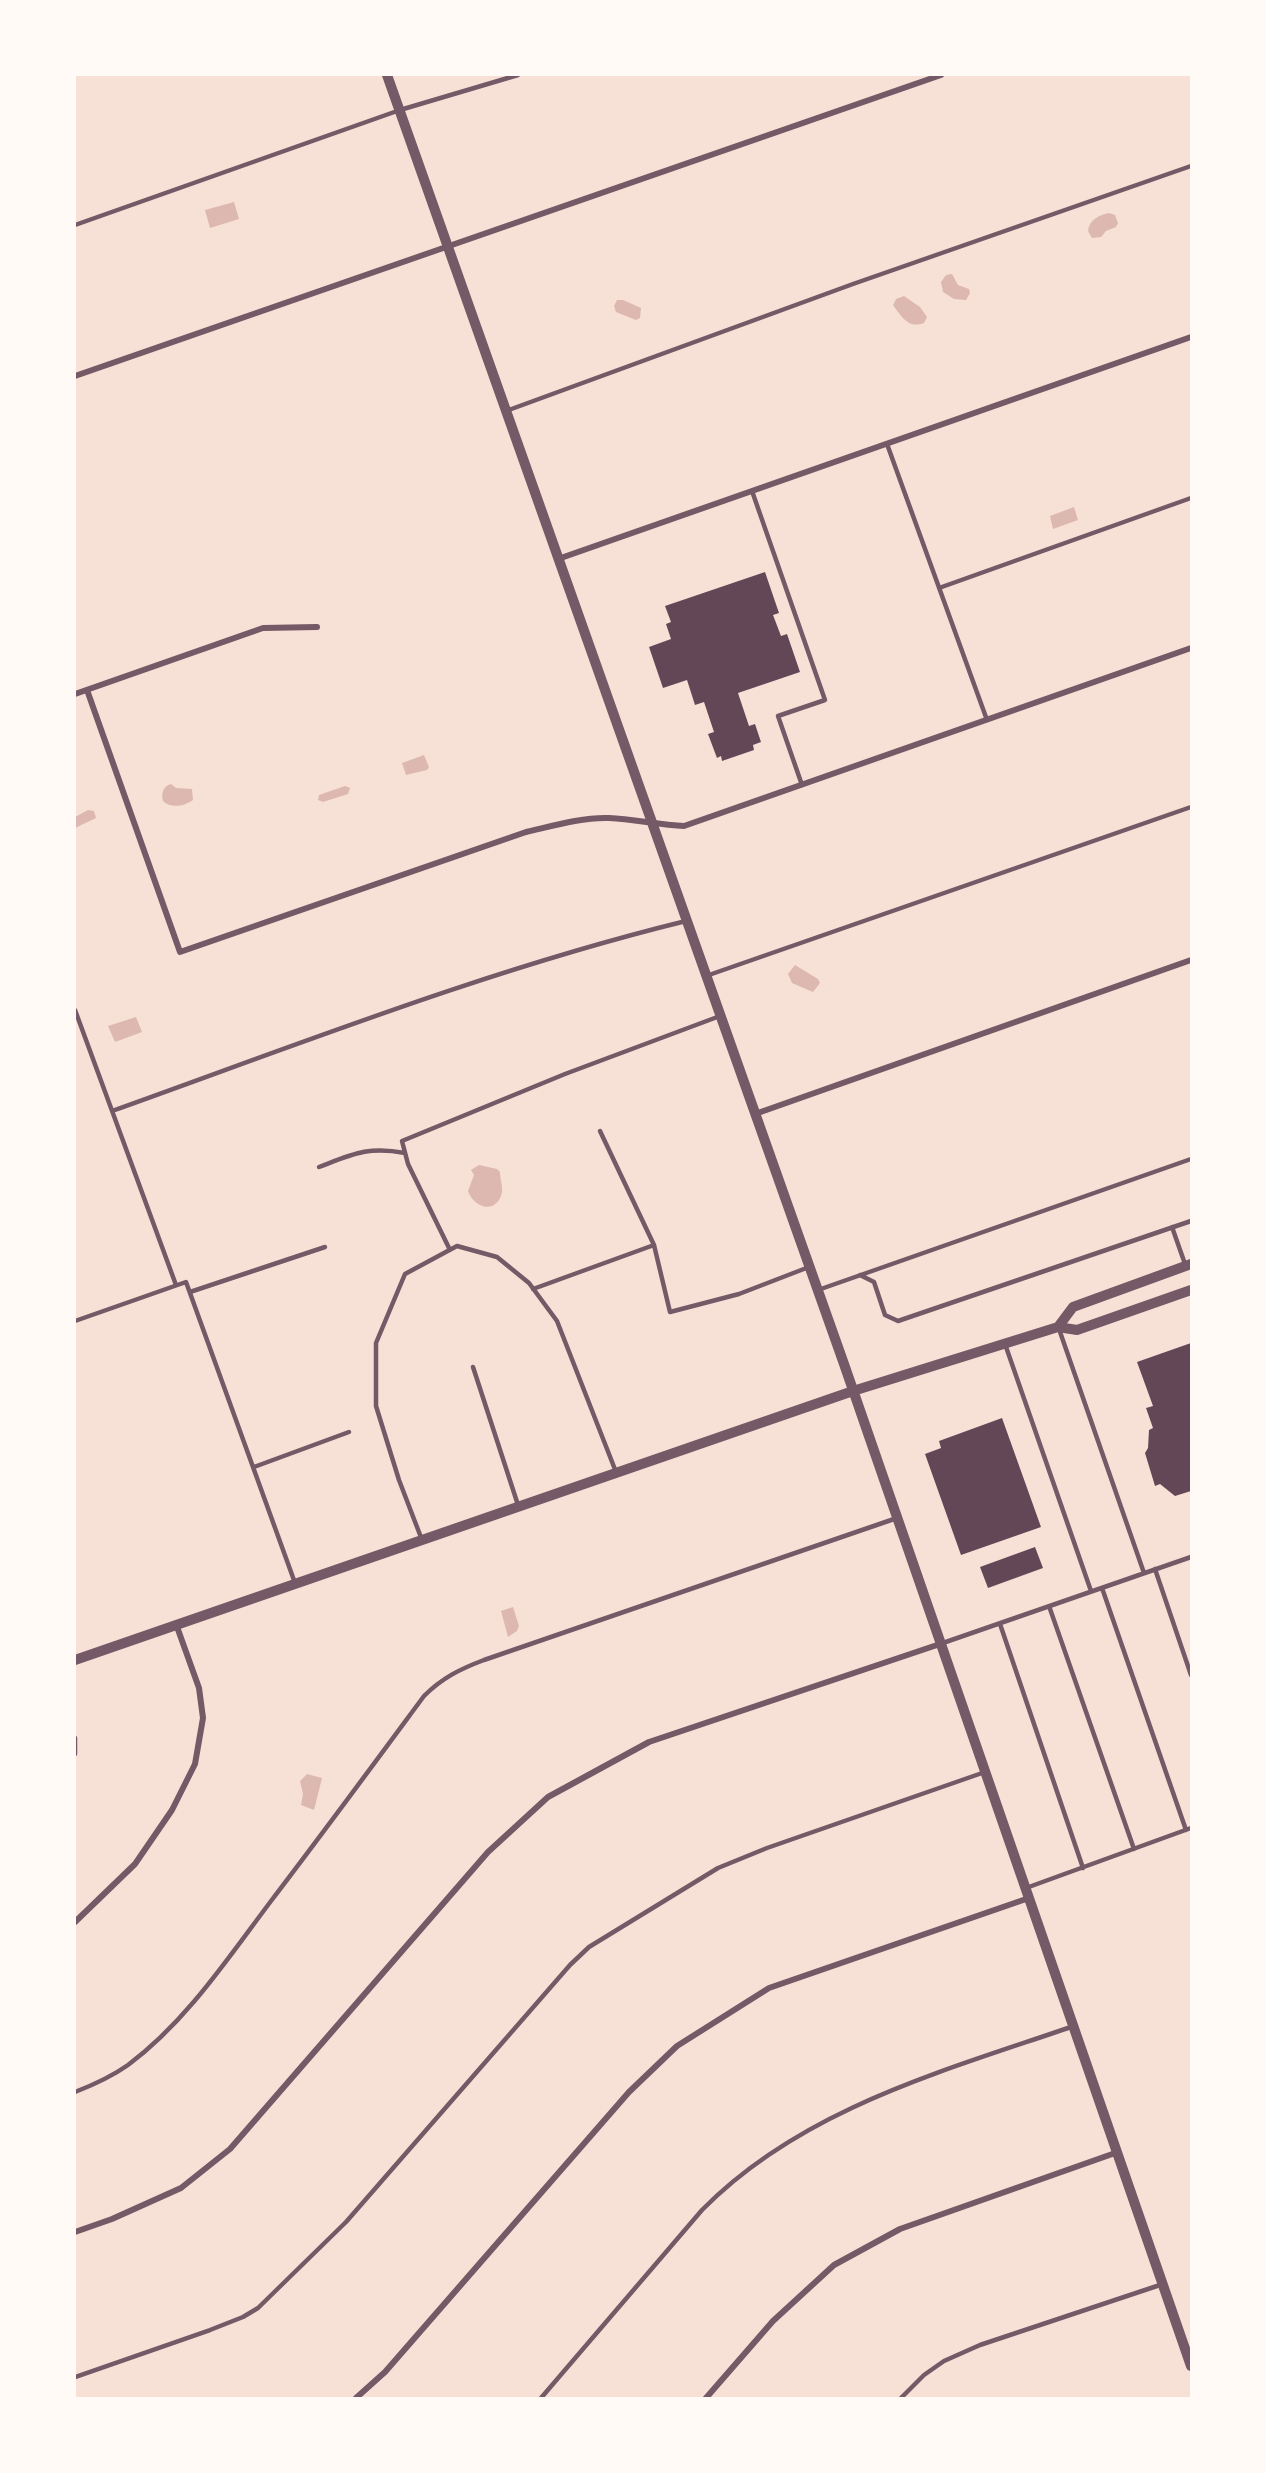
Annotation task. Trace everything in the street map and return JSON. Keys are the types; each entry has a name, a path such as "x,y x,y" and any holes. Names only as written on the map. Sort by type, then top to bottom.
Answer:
{"street":[{"path":"387,75 818,1290 1191,2366"},
{"path":"75,376 941,75"},
{"path":"558,559 1191,337"},
{"path":"75,694 263,628 317,627"},
{"path":"87,690 180,952 526,832 566,823 608,818 652,825 684,826 1191,648"},
{"path":"755,1114 1191,960"},
{"path":"1058,1327 1073,1307 1189,1265"},
{"path":"75,1660 853,1391 1058,1327 1077,1330 1191,1290"},
{"path":"75,1922 135,1864 172,1810 195,1764 203,1718 199,1688 176,1624"},
{"path":"75,2232 112,2219 181,2188 230,2149 488,1852 548,1797 649,1742 940,1644"},
{"path":"356,2398 385,2372 629,2092 677,2046 769,1988 1027,1893"},
{"path":"706,2398 773,2321 834,2265 900,2229 1118,2152"}],"lane":[{"path":"75,225 400,110 518,75"},
{"path":"506,411 853,284 1191,166"},
{"path":"887,444 987,720"},
{"path":"752,491 825,700 778,716 802,785"},
{"path":"939,588 1191,498"},
{"path":"706,976 1191,807"},
{"path":"112,1111 530,963 686,921"},
{"path":"75,1012 176,1285"},
{"path":"450,1250 408,1164 402,1141 565,1074 720,1016"},
{"path":"600,1131 654,1245 670,1312 739,1294 809,1267"},
{"path":"319,1167 366,1150 383,1149 405,1153"},
{"path":"818,1290 1191,1159"},
{"path":"860,1275 874,1282 885,1315 898,1321 1191,1221"},
{"path":"1172,1227 1189,1265"},
{"path":"533,1289 654,1245"},
{"path":"190,1292 325,1246"},
{"path":"423,1541 399,1480 376,1406 376,1343 405,1274 457,1246 497,1257 533,1289 557,1321 617,1474"},
{"path":"75,1321 186,1282 295,1583"},
{"path":"1058,1327 1144,1573"},
{"path":"1005,1344 1091,1591"},
{"path":"472,1368 519,1508"},
{"path":"254,1467 349,1432"},
{"path":"75,2092 103,2081 126,2067 175,2022 278,1892 424,1696 438,1682 458,1670 484,1660 897,1518"},
{"path":"940,1644 1191,1557"},
{"path":"1155,1569 1191,1675"},
{"path":"1027,1893 1083,1868 1189,1829 1102,1588"},
{"path":"1049,1606 1134,1849"},
{"path":"1000,1623 1083,1868"},
{"path":"75,1738 75,1754"},
{"path":"75,2377 210,2330 243,2317 258,2308 346,2222 570,1965 589,1947 718,1868 767,1848 985,1772"},
{"path":"541,2398 702,2210 729,2183 756,2163 834,2116 876,2096 1074,2026"},
{"path":"901,2398 924,2375 944,2361 980,2345 1163,2284"}],"shaded area":[{"path":"234,202 239,219 210,228 205,210"},
{"path":"1109,213 1115,215 1118,223 1116,227 1106,231 1101,237 1092,238 1088,231 1092,221"},
{"path":"952,274 958,285 969,289 970,293 966,300 954,299 943,292 941,282 946,275"},
{"path":"904,296 920,307 927,317 924,323 910,323 899,314 893,305 896,299"},
{"path":"617,300 623,300 641,308 640,318 636,320 616,312 614,306"},
{"path":"1074,507 1078,520 1053,529 1050,516"},
{"path":"424,755 429,767 427,770 406,775 402,763"},
{"path":"171,784 176,788 192,789 193,800 178,806 166,804 163,801 164,788"},
{"path":"345,786 350,788 348,794 323,802 318,800 319,795"},
{"path":"88,810 94,811 96,818 75,828 75,817"},
{"path":"795,965 818,979 820,983 813,992 792,983 788,974"},
{"path":"136,1017 142,1032 115,1042 108,1026"},
{"path":"479,1165 497,1169 500,1172 501,1196 497,1202 488,1207 474,1201 468,1191 474,1175 471,1170"},
{"path":"513,1607 519,1626 517,1631 508,1637 501,1611"},
{"path":"307,1774 322,1778 314,1810 301,1805 303,1794 300,1781"}],"building":[{"path":"765,572 779,613 773,615 781,636 787,634 800,672 738,693 749,726 755,724 761,742 753,745 754,750 722,761 721,756 717,758 708,734 714,732 704,702 695,705 687,680 663,688 649,647 671,639 666,624 671,622 665,606"},
{"path":"1191,1343 1191,1491 1175,1496 1160,1484 1155,1486 1145,1453 1148,1448 1149,1430 1153,1428 1146,1408 1153,1406 1137,1362"},
{"path":"1002,1418 1041,1527 961,1555 925,1454 941,1448 939,1441"},
{"path":"1035,1547 1043,1568 988,1588 980,1567"}]}
